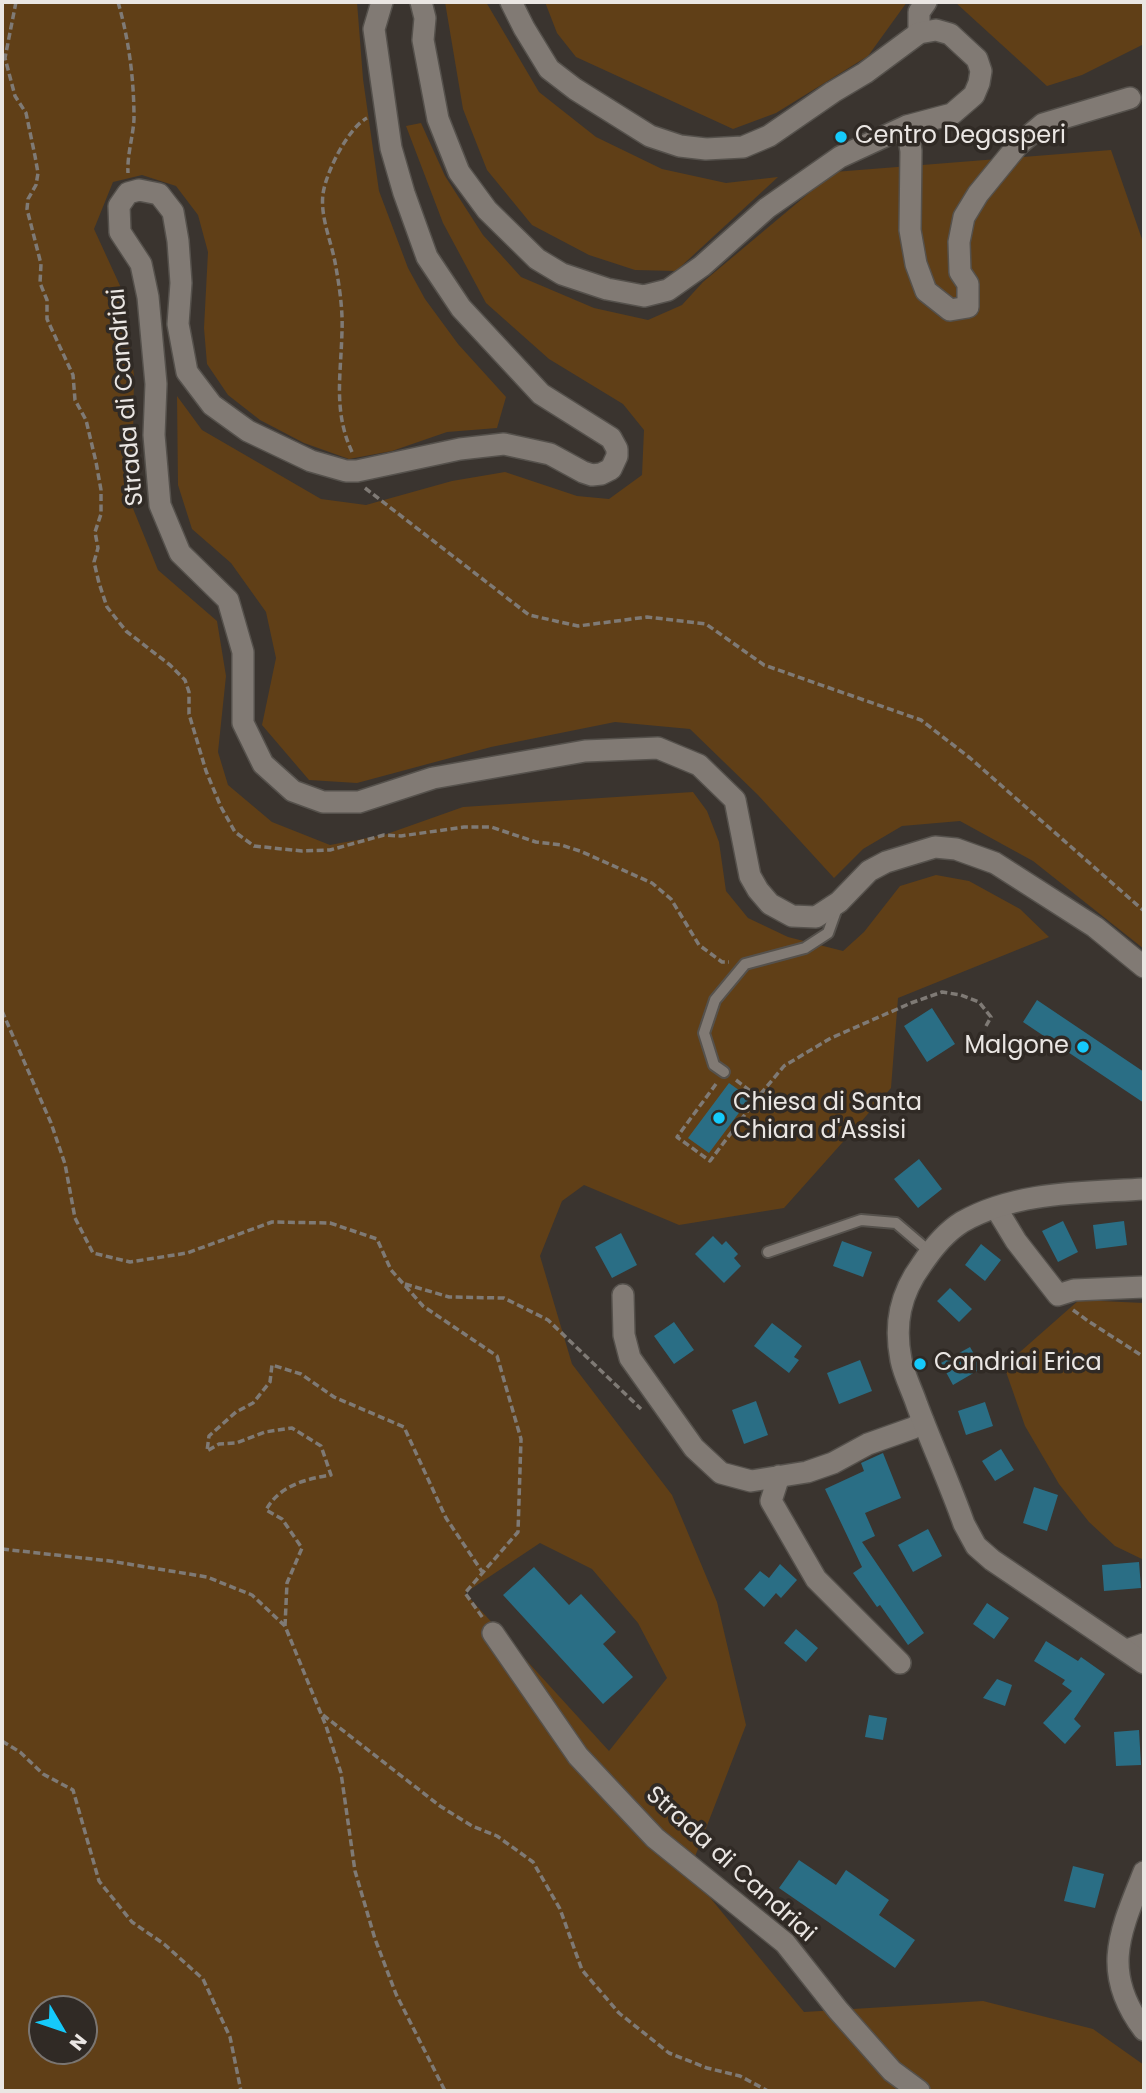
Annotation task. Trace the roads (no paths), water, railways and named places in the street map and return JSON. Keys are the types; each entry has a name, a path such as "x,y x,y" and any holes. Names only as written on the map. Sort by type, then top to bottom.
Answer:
{"main road":[{"name":"Strada di Candriai","path":"382,2 374,29 391,148 427,257 461,308 541,394 611,438 617,449 617,456 606,473 592,475 550,454 504,444 460,449 346,471 311,461 248,431 212,405 187,372 178,324 181,282 173,212 159,194 139,190 128,193 119,206 120,232 141,264 148,296 156,384 154,435 160,505 180,553 228,600 243,652 243,723 263,764 293,791 323,802 359,802 433,778 585,751 658,748 699,765 735,800 750,876 770,904 792,916 816,917 839,902 869,871 886,862 934,847 956,849 995,863 1094,927 1144,967"},
{"path":"421,2 425,18 423,40 438,119 459,172 487,210 537,259 562,274 607,289 644,296 668,290 702,266 767,208 840,157 907,126 952,114 974,95 981,71 977,59 950,34 936,30 919,33 865,73 769,136 743,148 706,149 680,146 650,136 575,89 549,69 512,2"},
{"path":"919,33 919,12 926,2"},
{"path":"907,126 911,151 909,230 916,264 926,291 950,310 968,307 968,284 960,272 959,242 964,217 978,194 1018,145 1043,124 1129,99"},
{"path":"1139,1653 1000,1566 976,1546 964,1524 923,1421 902,1363 897,1331 899,1311 906,1291 930,1252 961,1223 996,1208 1038,1196 1144,1189"},
{"path":"996,1208 1016,1241 1058,1294 1074,1290 1144,1287"},
{"path":"623,1295 624,1335 630,1358 694,1448 721,1473 751,1481 807,1472 832,1463 868,1444 913,1428 923,1421"},
{"path":"779,1476 772,1501 816,1579 900,1663"},
{"name":"Strada di Candriai","path":"493,1633 578,1756 655,1838 785,1943 838,2010 892,2071 919,2091"},
{"path":"1144,1872 1123,1923 1118,1949 1118,1975 1125,2000 1144,2030"}],"lane":[{"path":"724,1072 714,1065 704,1032 715,1000 745,964 805,948 828,933 839,902"},
{"path":"768,1252 861,1220 896,1223 930,1252"}],"place":[{"name":"Centro Degasperi","path":"841,137"},
{"name":"Malgone","path":"1083,1047"},
{"name":"Chiesa di Santa Chiara d'Assisi","path":"719,1118"},
{"name":"Candriai Erica","path":"920,1364"}]}
